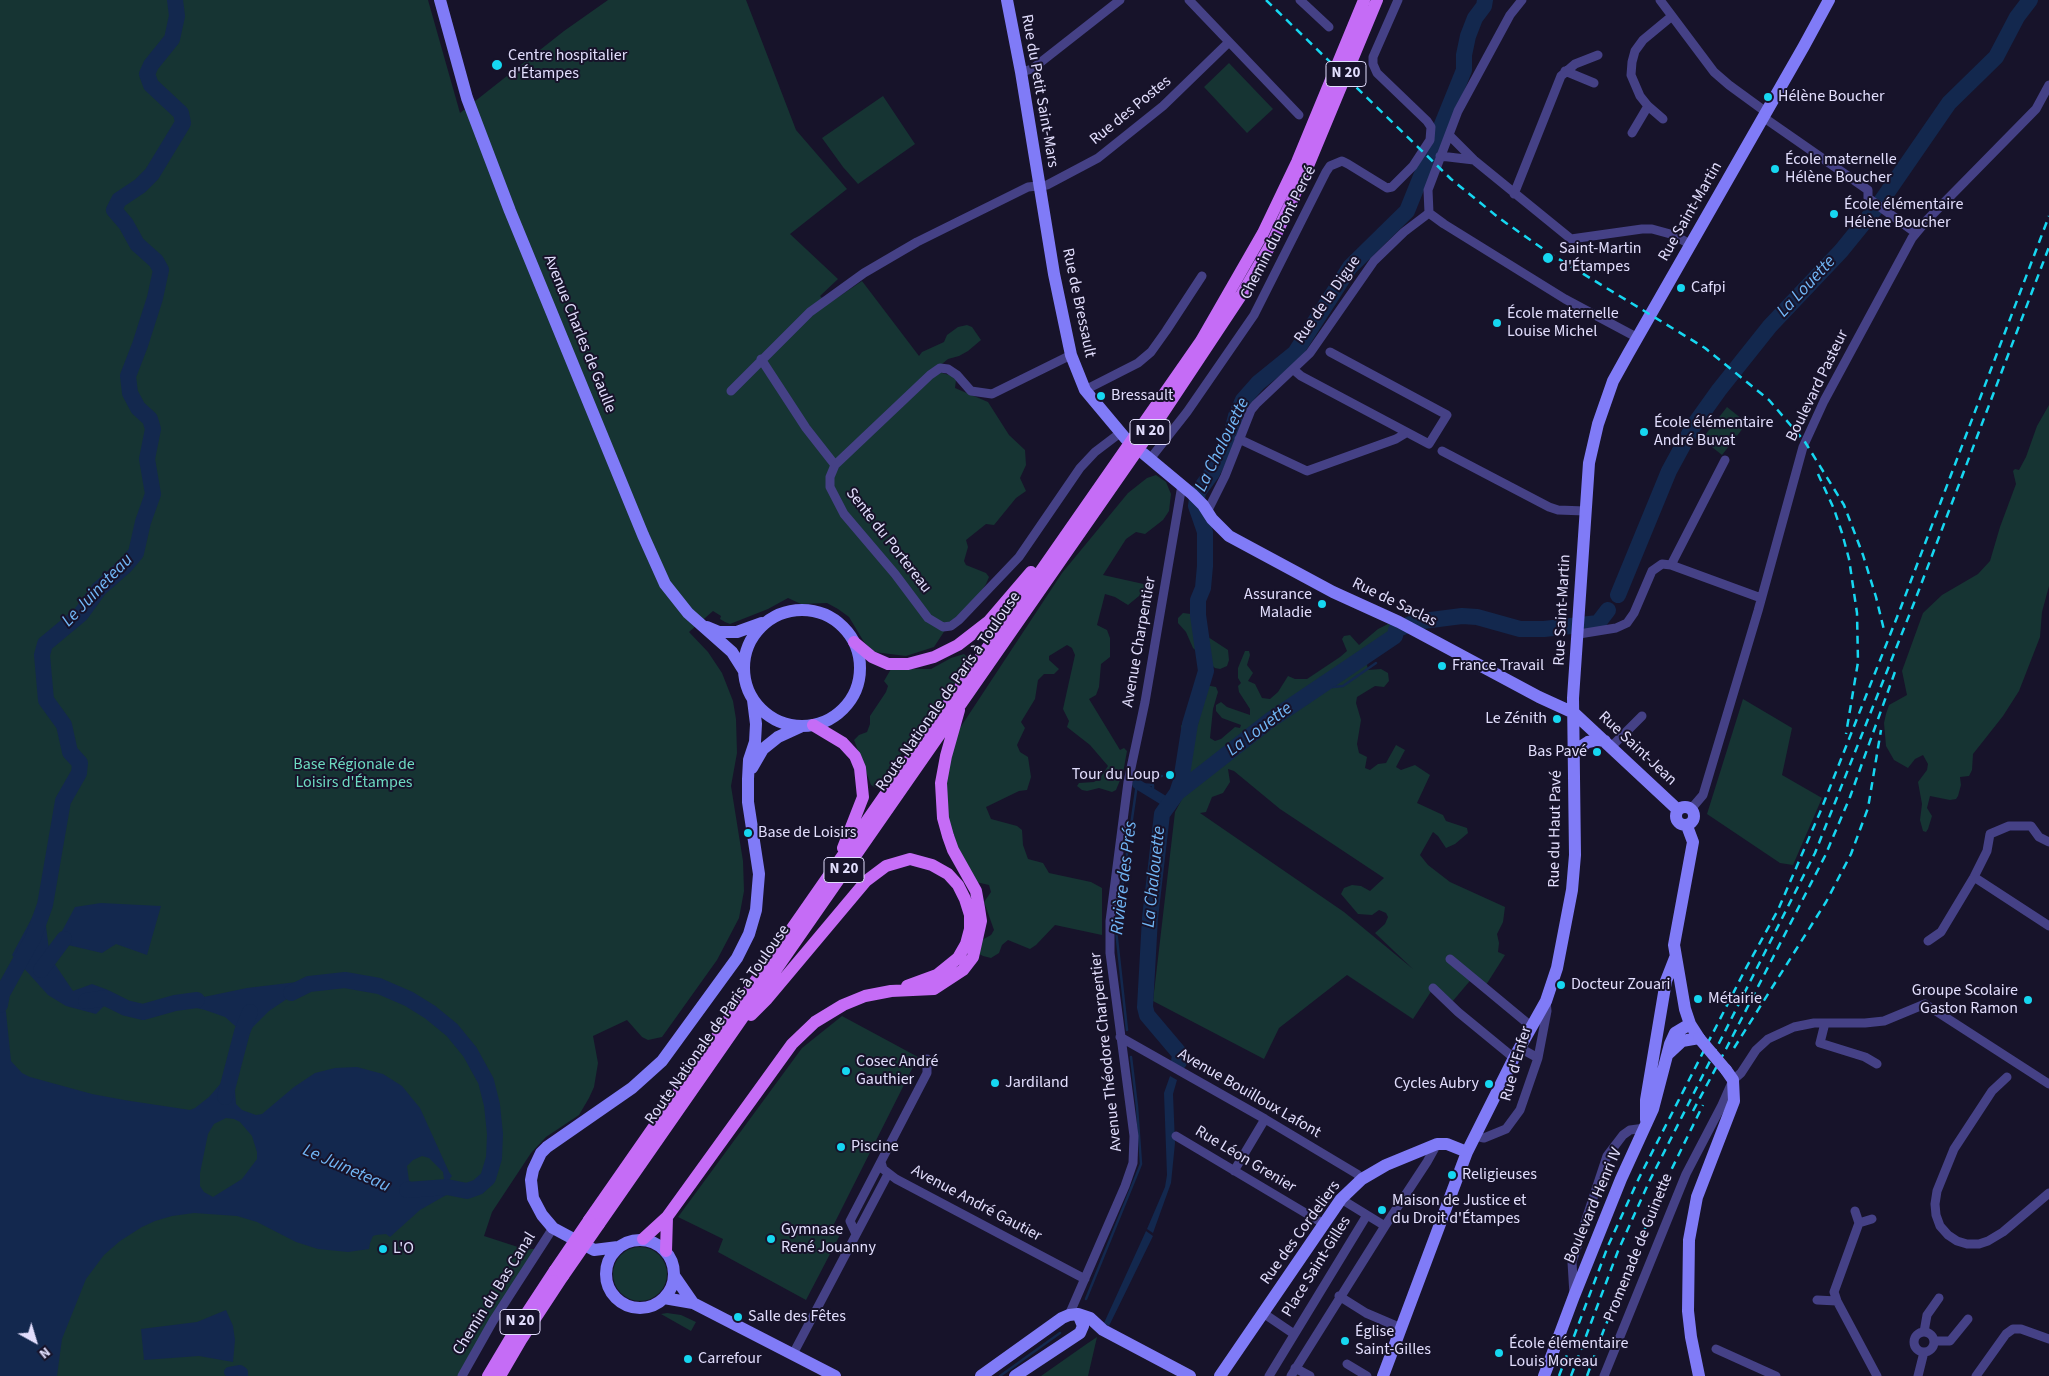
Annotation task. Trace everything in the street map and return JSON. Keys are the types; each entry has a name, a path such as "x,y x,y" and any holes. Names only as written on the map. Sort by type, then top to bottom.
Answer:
{"main road":[{"name":"Avenue Charles de Gaulle","path":"440,0 467,98 510,211 644,535 670,592 688,613 732,652 744,671"},
{"name":"Avenue Charles de Gaulle","path":"449,0 452,41"},
{"name":"Rue du Petit Saint-Mars","path":"1007,0 1040,187"},
{"name":"Route Nationale de Paris à Toulouse","path":"488,1376 513,1334 559,1273 839,860 1195,348 1235,284 1263,233 1297,162 1364,0"},
{"name":"Route Nationale de Paris à Toulouse","path":"594,1222 730,1036 1157,422 1242,294 1274,239 1308,166 1377,0"},
{"name":"Rue Saint-Martin","path":"1574,713 1589,463 1598,424 1613,381 1829,0"},
{"name":"Rue de Bressault","path":"1040,187 1054,274 1070,354 1085,390 1123,436"},
{"path":"1147,457 1192,494 1205,508"},
{"name":"Rue de Saclas","path":"1205,508 1212,519 1229,536 1250,548 1333,592 1416,630 1539,697 1574,713"},
{"path":"702,626 719,632 737,632 795,610 819,612 841,624 854,642 872,657 888,664 908,664 934,657 972,636 989,621 1034,568 1049,558"},
{"path":"770,619 758,630 748,646 744,671 748,690 753,700 776,720 793,726 808,726 842,743 855,756 862,775 863,797 846,837 839,860"},
{"path":"748,780 754,762 764,749 778,737 837,714 853,696 860,677 860,666 854,642"},
{"path":"606,1269 594,1250 553,1228 536,1207 531,1188 533,1170 541,1153 556,1139 638,1084 662,1061 737,958 749,934 756,910 759,874 748,802 749,760 755,742 756,724 753,700"},
{"path":"643,1239 667,1217 792,1044 803,1032 815,1022 843,1005 865,996 891,991 934,989 963,970 973,957 981,921 976,891 953,850 943,818 941,783 946,756 960,705"},
{"name":"Rue Saint-Jean","path":"1574,713 1685,810 1676,814 1677,821 1683,826 1687,826 1693,842 1676,930 1675,958"},
{"name":"Rue du Haut Pavé","path":"1383,1376 1466,1152 1546,1001 1557,968 1572,890 1575,855 1574,713"},
{"path":"1574,751 1588,742 1598,740 1608,744"},
{"path":"730,1036 767,999 866,881 886,866 910,859 932,865 948,874 958,885 966,899 970,915 970,929 966,944 950,967 937,975 891,991"},
{"path":"1675,958 1682,996 1690,1024 1729,1075 1734,1101 1697,1197 1689,1240 1688,1311 1699,1376"},
{"name":"Boulevard Henri IV","path":"1645,1128 1646,1100 1666,981 1675,958"},
{"name":"Boulevard Henri IV","path":"1544,1376 1621,1179 1645,1128 1659,1089 1670,1044 1675,1033 1690,1024"},
{"path":"1668,1054 1682,1042 1699,1038"},
{"path":"1437,1144 1448,1144 1466,1152"},
{"name":"Rue des Cordeliers","path":"1220,1376 1341,1199 1362,1178 1386,1165 1437,1144"},
{"path":"666,1250 667,1217"},
{"path":"643,1239 654,1242 666,1250 673,1262 674,1277 671,1289 664,1298 656,1304 636,1308 618,1300 610,1291 606,1269 610,1258 618,1247 628,1241 643,1239"},
{"path":"594,1250 618,1247"},
{"name":"Route Nationale de Paris à Toulouse","path":"500,1376 559,1273"},
{"path":"674,1277 693,1303"},
{"path":"664,1298 693,1303 836,1376"},
{"path":"1074,1314 1083,1326 1080,1333"},
{"path":"982,1376 1074,1314 1091,1318 1103,1330 1190,1376"},
{"path":"1015,1376 1080,1333 1089,1330 1103,1330"}],"street":[{"path":"1021,72 1032,69 1120,0"},
{"path":"1189,0 1299,115"},
{"path":"1300,0 1329,27"},
{"name":"Chemin du Pont Percé","path":"1147,457 1187,412 1254,315 1326,172 1335,163 1342,161 1382,186 1392,187 1413,166 1430,140 1430,127 1427,121 1377,73 1373,64 1373,57 1398,0"},
{"path":"1522,0 1510,15 1458,111 1428,190 1429,213 1565,299 1638,338"},
{"path":"1660,0 1714,72 1765,115 1868,190 1868,198 1916,233"},
{"path":"1663,119 1648,106 1635,86 1631,75 1632,62 1635,51 1643,40 1672,16"},
{"name":"Rue des Postes","path":"731,391 810,312 864,273 917,242 1028,187 1047,185 1098,158 1163,106 1228,42"},
{"path":"1514,194 1561,76 1575,64 1598,55"},
{"path":"1565,71 1594,83"},
{"name":"Boulevard Pasteur","path":"1685,810 1703,795 1803,447 1812,426 1916,233 2036,109 2049,84"},
{"path":"1632,133 1648,106"},
{"path":"1449,135 1474,160 1571,239 1642,228 1674,235 1691,244"},
{"path":"1440,156 1474,160"},
{"name":"Rue de la Digue","path":"1205,508 1225,476 1251,410 1310,353 1369,267 1404,232 1429,213"},
{"path":"1085,390 1138,363 1150,352 1202,276"},
{"path":"1294,370 1301,376 1429,444 1447,415 1330,352"},
{"path":"761,359 806,428 835,465 930,375 940,368 948,369 971,391 992,394 1070,354"},
{"path":"1240,440 1307,471 1396,439 1406,433"},
{"name":"Sente du Portereau","path":"835,465 830,477 830,487 844,514 895,574 928,618 943,627 951,626 971,609 1019,557 1080,468 1095,452 1123,436"},
{"path":"1442,451 1549,507 1558,510 1585,511"},
{"path":"1671,565 1724,460"},
{"name":"Avenue Charpentier","path":"1126,804 1128,782 1145,702 1182,486"},
{"path":"1579,633 1616,628 1627,623 1634,613 1652,570 1659,565 1671,565 1761,598"},
{"path":"1608,744 1642,716"},
{"name":"Avenue Théodore Charpentier","path":"1074,1314 1085,1279 1125,1186 1132,1163 1134,1136 1110,954 1110,921 1126,804"},
{"path":"1928,941 1940,932 1974,878 1988,851 1990,834 2009,826 2031,826 2039,836 2049,842"},
{"path":"1974,878 2049,926"},
{"path":"1450,959 1532,1027"},
{"path":"1434,988 1458,1012 1517,1054 1538,1058"},
{"name":"Rue d'Enfer","path":"1475,1136 1484,1138 1493,1136 1506,1129 1514,1119 1524,1100 1538,1058 1547,1011 1546,1001"},
{"name":"Promenade de Guinette","path":"1604,1376 1686,1174 1706,1134 1729,1075 1741,1073 1756,1050 1778,1034 1814,1023 1884,1021 1925,1004 2049,1084"},
{"path":"1825,1024 1820,1043 1865,1057 1877,1064"},
{"name":"Avenue Bouilloux Lafont","path":"1120,1038 1265,1119 1362,1178"},
{"path":"856,1234 850,1221 927,1074 927,1059"},
{"path":"2007,1077 1992,1092 1954,1149 1944,1169 1935,1204 1936,1215 1940,1226 1948,1235 1967,1244 1979,1244 2003,1232 2049,1193"},
{"path":"1234,1171 1265,1119"},
{"name":"Boulevard Henri IV","path":"1574,1296 1572,1262 1607,1156 1630,1130 1645,1128"},
{"path":"1706,1134 1720,1140"},
{"name":"Rue Léon Grenier","path":"1176,1136 1324,1224"},
{"path":"1310,1376 1293,1372 1437,1144"},
{"name":"Avenue André Gautier","path":"880,1162 888,1174 1085,1279"},
{"path":"793,1354 888,1174"},
{"path":"1341,1199 1367,1215"},
{"path":"1855,1211 1859,1224 1834,1292 1877,1376"},
{"name":"Place Saint-Gilles","path":"1269,1376 1367,1215 1385,1226"},
{"path":"1859,1224 1872,1219"},
{"name":"Chemin du Bas Canal","path":"462,1376 493,1321 553,1228"},
{"path":"1340,1296 1366,1313 1401,1328"},
{"path":"1924,1332 1927,1315 1939,1298"},
{"path":"1817,1300 1837,1301"},
{"path":"1263,1313 1294,1334"},
{"path":"1934,1341 1950,1341 1968,1318"},
{"path":"1976,1376 2006,1334 2013,1329 2021,1329 2049,1339"},
{"path":"1918,1376 1924,1352 1932,1348 1934,1341 1930,1333 1924,1332 1917,1335 1914,1341 1916,1348 1924,1352"},
{"path":"1716,1349 1776,1376"},
{"path":"1347,1364 1367,1376"}],"green space":[{"name":"Base Régionale de Loisirs d'Étampes","path":"0,0 428,0 460,113 564,31 608,0 746,0 796,130 847,189 790,234 838,279 820,296 828,304 862,281 919,356 922,352 944,342 947,335 958,327 967,325 972,327 981,340 968,351 948,359 937,368 942,373 953,376 956,380 955,388 988,402 1009,435 1025,450 1026,465 1020,478 1026,491 1016,498 994,525 986,524 966,540 968,547 964,561 966,565 986,573 989,577 986,584 974,602 951,621 934,647 906,656 874,652 864,642 849,617 838,609 827,603 801,604 788,598 768,609 730,624 720,619 721,616 713,611 689,632 708,652 722,673 733,701 736,719 737,753 731,786 743,861 744,891 739,918 717,960 662,1037 648,1040 642,1037 627,1020 593,1036 598,1063 594,1087 589,1098 579,1115 546,1137 531,1153 492,1212 484,1236 524,1249 535,1249 458,1376 0,1376"},
{"path":"1229,63 1273,109 1247,133 1204,87"},
{"path":"883,96 915,144 858,184 822,138"},
{"path":"2049,405 2049,586 2042,612 2040,637 2019,691 2003,716 1973,754 1972,770 1969,776 1960,777 1961,785 1956,799 1950,800 1930,796 1927,808 1932,816 1926,832 1923,831 1920,820 1922,804 1918,782 1927,770 1928,764 1923,755 1915,759 1908,768 1894,760 1886,746 1884,723 1886,714 1889,705 1907,695 1902,671 1923,613 1942,595 1978,574 1990,561 2016,484 2013,471 2015,469 2019,470 2026,457 2037,426"},
{"path":"1727,407 1747,423 1722,455 1702,439"},
{"path":"1156,475 1166,482 1171,494 1169,511 1163,520 1145,534 1136,532 1126,539 1103,575 1148,585 1147,593 1139,596 1128,605 1115,597 1105,594 1097,625 1107,630 1110,638 1110,657 1101,664 1099,687 1096,695 1089,699 1120,750 1124,748 1127,751 1123,773 1116,790 1112,792 1099,788 1087,791 1077,786 1079,783 1094,782 1100,778 1108,766 1090,745 1067,727 1069,721 1063,709 1075,655 1072,648 1067,645 1049,656 1049,660 1059,669 1054,674 1044,674 1038,680 1035,699 1021,722 1025,728 1017,745 1020,752 1028,757 1031,777 1027,790 1019,791 986,807 991,819 1017,826 1022,830 1023,845 1028,859 1043,863 1049,873 1091,882 1102,888 1102,935 1055,925 1030,949 1008,940 1002,945 999,953 991,958 983,956 976,952 980,941 991,935 994,930 984,902 991,892 989,885 976,882 956,847 942,793 956,734 1062,573 1128,493 1147,478"},
{"path":"1183,613 1191,614 1205,635 1228,650 1229,660 1227,666 1220,669 1215,668 1193,648 1186,632 1178,623 1178,618"},
{"path":"1388,624 1394,625 1397,630 1374,650 1367,665 1368,670 1381,669 1388,673 1389,681 1384,687 1375,686 1357,697 1356,703 1361,720 1357,744 1359,753 1367,757 1365,768 1370,770 1378,764 1386,763 1396,745 1405,750 1396,767 1401,770 1415,765 1430,775 1417,803 1443,815 1446,821 1467,828 1468,833 1455,844 1446,848 1433,832 1420,855 1428,865 1450,882 1505,907 1503,922 1497,934 1498,952 1505,955 1486,985 1474,976 1452,1002 1434,987 1413,1019 1347,975 1279,1028 1264,1059 1153,1001 1175,812 1181,801 1189,768 1183,748 1181,726 1185,720 1198,724 1201,705 1196,688 1200,684 1216,687 1218,692 1213,709 1210,738 1215,741 1221,739 1235,727 1240,728 1241,725 1222,718 1216,711 1216,705 1221,702 1227,707 1250,715 1250,709 1239,692 1238,686 1241,683 1238,678 1238,668 1245,651 1249,651 1250,655 1247,665 1253,673 1248,681 1255,684 1262,698 1270,699 1278,692 1288,676 1295,679 1307,679 1340,657 1347,651 1342,639 1344,636 1350,635 1359,645 1378,629","holes":["1228,769 1234,771 1280,809 1384,878 1370,891 1361,886 1352,885 1344,888 1341,894 1358,914 1372,915 1379,910 1386,913 1388,917 1385,924 1375,933 1413,969 1344,912 1200,813 1206,812 1212,797 1223,793 1230,782"]},
{"path":"964,654 969,659 965,670 923,731 915,735 876,788 871,785 854,740 859,735 867,732 870,716 886,692 888,686 884,681 891,669 931,669 951,658"},
{"path":"1743,699 1792,728 1782,775 1822,798 1793,865 1780,863 1707,814"},
{"path":"842,1016 918,1057 833,1226 842,1231 806,1300 718,1252 723,1239 678,1217 802,1048"},
{"path":"640,1247 650,1249 659,1255 665,1264 667,1274 665,1284 659,1293 650,1299 640,1301 630,1299 621,1293 615,1284 613,1274 615,1264 621,1255 630,1249"},
{"path":"661,1314 681,1315 696,1322 691,1331"},
{"path":"1097,1337 1088,1376 1041,1376 1088,1343"}],"water":[{"path":"101,903 161,906 147,955 116,944 102,953 68,945 61,933 75,907"},
{"path":"34,914 45,919 50,957 73,991 92,984 108,990 105,1005 96,1014 66,1006 48,995 12,955"},
{"path":"297,982 309,984 269,1011 251,1029 242,1032 225,1017 175,1003 247,988"},
{"path":"0,1006 4,1007 6,1012 11,1061 22,1073 30,1077 92,1094 190,1110 209,1097 227,1076 234,1077 236,1104 242,1110 256,1115 262,1114 294,1087 315,1073 335,1068 357,1067 383,1074 402,1086 420,1108 452,1176 447,1183 448,1194 420,1210 390,1237 386,1234 373,1236 369,1249 348,1252 318,1249 296,1242 257,1222 237,1216 194,1213 155,1221 120,1241 104,1255 86,1279 62,1339 57,1376 0,1376","holes":["226,1118 240,1122 252,1136 257,1159 242,1179 213,1197 204,1192 200,1186 200,1173 208,1134 214,1124","422,1156 429,1158 443,1172 444,1179 439,1190 433,1190 409,1181 407,1166 413,1160"]},
{"path":"1170,1076 1177,1080 1173,1094 1175,1143 1171,1183 1153,1233 1147,1229 1165,1187 1167,1175 1164,1093"},
{"path":"1146,1231 1153,1236 1109,1326 1104,1323"},
{"path":"226,1310 233,1326 235,1340 233,1362 199,1356 144,1360 141,1329 197,1322"}],"waterway":[{"name":"Le Juineteau","path":"0,1005 2,994 33,938 45,905 63,801 79,773 80,763 70,752 64,725 46,700 42,655 45,644 81,614 99,589 125,566 136,553 143,522 153,494 147,459 153,429 150,419 138,408 130,393 128,376 155,298 161,270 156,261 137,244 126,224 114,210 119,200 140,186 152,174 183,123 181,113 151,85 147,74 151,65 172,39 177,16 175,0"},
{"name":"La Chalouette","path":"1179,1062 1180,1054 1147,1015 1145,1007 1150,918 1162,814 1177,793 1181,781 1190,724 1206,671 1198,615 1198,600 1203,588 1205,566 1205,532 1196,506 1198,492 1212,473 1231,435 1243,400 1258,383 1295,353 1350,267 1407,211 1464,70 1464,55 1468,36 1475,18 1484,6 1485,0"},
{"name":"La Louette","path":"1618,595 1669,471 1694,425 1770,326 1841,251 1880,203 1949,103 1996,57 2017,17 2030,0"},
{"name":"La Louette","path":"1177,793 1269,721 1395,636 1396,630 1415,622 1462,616 1477,617 1520,629 1544,629 1598,623 1608,610"},
{"path":"1321,685 1343,686 1376,663"},
{"name":"Rivière des Prés","path":"1127,1030 1116,930 1137,784 1139,779 1162,776"},
{"path":"1137,784 1153,785 1153,794 1168,803"},
{"path":"1137,784 1168,803"},
{"name":"Le Juineteau","path":"41,970 64,939"},
{"name":"Le Juineteau","path":"291,993 309,984 345,980 379,986 409,999 430,1012 452,1030 470,1052 486,1081 492,1105 495,1134 494,1158 488,1178 478,1187 467,1191 447,1187 407,1190"},
{"name":"Le Juineteau","path":"86,1001 106,998 126,1008 143,1012 175,1003 197,1000"},
{"name":"Le Juineteau","path":"225,1097 242,1032 250,1012"},
{"name":"Rivière des Prés","path":"1086,1299 1141,1164 1131,1057"},
{"name":"Rivière des Prés","path":"1000,1376 1060,1333"},
{"path":"229,1372 240,1370 243,1372 243,1376"}],"railway":[{"path":"1266,0 1451,179 1499,218 1549,253 1705,348 1769,400 1805,442 1844,505 1863,555 1884,630"},
{"path":"1559,1376 1608,1246 1639,1178 1745,970 1778,910 1821,810 1901,607 2049,216"},
{"path":"1571,1376 1618,1251 1649,1182 1815,853 1914,603 2049,247"},
{"path":"1818,474 1834,509 1842,533 1849,559 1857,613 1858,662 1846,734"},
{"path":"1693,1111 1825,856 1850,797 1896,669"},
{"path":"1734,1048 1826,902 1851,854 1868,808 1881,730"},
{"path":"1587,1376 1657,1199 1703,1105"}],"place":[{"name":"Centre hospitalier d'Étampes","path":"497,65"},
{"name":"Hélène Boucher","path":"1768,97"},
{"name":"École maternelle Hélène Boucher","path":"1775,169"},
{"name":"École élémentaire Hélène Boucher","path":"1834,214"},
{"name":"Saint-Martin d'Étampes","path":"1548,258"},
{"name":"Cafpi","path":"1681,288"},
{"name":"École maternelle Louise Michel","path":"1497,323"},
{"name":"Bressault","path":"1101,396"},
{"name":"École élémentaire André Buvat","path":"1644,432"},
{"name":"Assurance Maladie","path":"1322,604"},
{"name":"France Travail","path":"1442,666"},
{"name":"Le Zénith","path":"1557,719"},
{"name":"Bas Pavé","path":"1597,752"},
{"name":"Tour du Loup","path":"1170,775"},
{"name":"Base de Loisirs","path":"748,833"},
{"name":"Docteur Zouari","path":"1561,985"},
{"name":"Métairie","path":"1698,999"},
{"name":"Groupe Scolaire Gaston Ramon","path":"2028,1000"},
{"name":"Cosec André Gauthier","path":"846,1071"},
{"name":"Jardiland","path":"995,1083"},
{"name":"Cycles Aubry","path":"1489,1084"},
{"name":"Piscine","path":"841,1147"},
{"name":"Religieuses","path":"1452,1175"},
{"name":"Maison de Justice et du Droit d'Étampes","path":"1382,1210"},
{"name":"Gymnase René Jouanny","path":"771,1239"},
{"name":"L'O","path":"383,1249"},
{"name":"Salle des Fêtes","path":"738,1317"},
{"name":"Église Saint-Gilles","path":"1345,1341"},
{"name":"École élémentaire Louis Moreau","path":"1499,1353"},
{"name":"Carrefour","path":"688,1359"}]}
